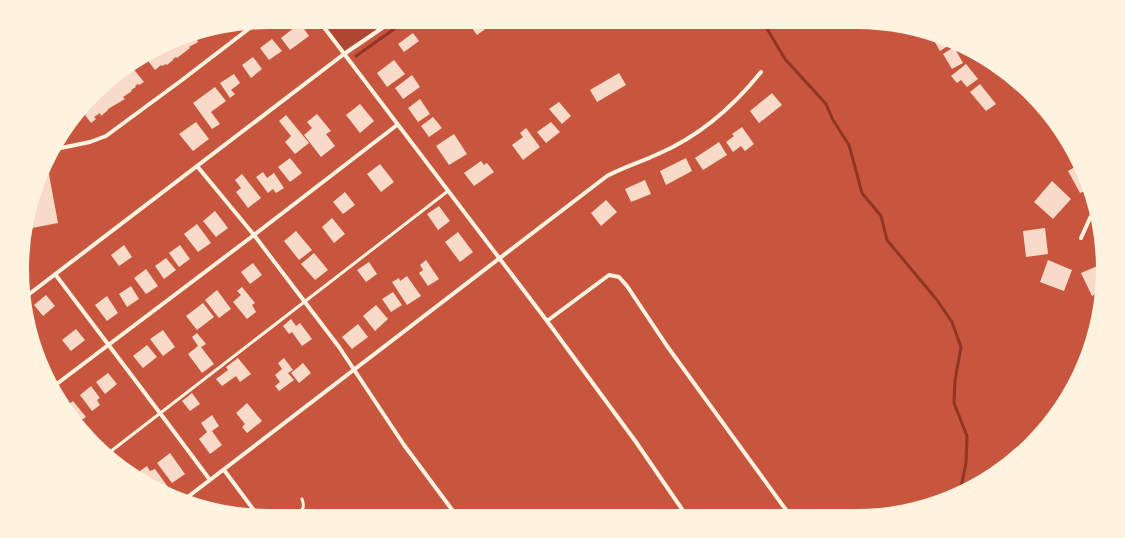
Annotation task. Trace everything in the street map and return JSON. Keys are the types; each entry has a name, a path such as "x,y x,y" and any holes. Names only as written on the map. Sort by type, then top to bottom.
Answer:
{"street":[{"path":"325,29 547,321 636,442 682,509"},
{"path":"31,293 344,54 381,29"},
{"path":"62,148 90,142 106,136 247,30"},
{"path":"190,495 607,176 622,168 659,154 684,141 707,126 726,111 742,95 761,72"},
{"path":"58,383 397,125"},
{"path":"197,166 254,235 306,302 339,347 404,445 452,509"},
{"path":"1081,238 1090,218"},
{"path":"56,274 210,480"},
{"path":"547,321 609,275 619,277 627,286 667,346 785,509"},
{"path":"224,470 252,508"}],"lane":[{"path":"112,450 448,191"},
{"path":"302,499 304,505 303,509"}],"shaded area":[{"path":"326,29 381,29 344,54"}],"building":[{"path":"292,29 304,29 309,36 290,50 281,38"},
{"path":"473,29 485,29 477,35"},
{"path":"413,33 419,41 404,52 398,44"},
{"path":"272,39 282,51 269,60 260,48"},
{"path":"197,40 198,42 189,47 190,48 177,58 176,57 173,59 167,65 161,65 155,70 148,61 177,47"},
{"path":"935,43 947,47 940,51"},
{"path":"951,49 956,51 963,63 952,69 943,54"},
{"path":"253,57 262,69 251,78 242,65"},
{"path":"394,60 405,74 387,87 377,73"},
{"path":"966,64 978,79 967,87 961,80 957,83 951,76"},
{"path":"134,70 144,82 135,86 136,87 131,90 132,91 123,97 125,99 108,109 101,116 100,113 94,117 96,119 91,123 85,115 99,99"},
{"path":"619,73 626,85 597,102 590,90"},
{"path":"234,74 240,83 231,90 235,94 230,98 220,83"},
{"path":"412,75 420,87 403,99 395,88"},
{"path":"980,84 996,104 986,111 970,92"},
{"path":"215,87 226,101 211,112 220,124 212,129 193,103"},
{"path":"772,93 782,105 759,123 750,111"},
{"path":"420,99 430,114 418,122 408,108"},
{"path":"559,102 571,116 562,124 549,109"},
{"path":"360,104 374,121 360,133 346,115"},
{"path":"317,114 331,131 326,134 335,146 321,157 304,135 312,128 307,122"},
{"path":"286,115 309,143 295,154 285,142 291,136 279,121"},
{"path":"433,117 442,128 429,137 421,126"},
{"path":"196,122 209,139 193,151 179,134"},
{"path":"551,122 560,132 546,143 537,132"},
{"path":"742,127 754,144 745,151 741,146 733,152 726,142 734,136 732,134"},
{"path":"526,128 540,147 523,160 512,145 523,137 520,133"},
{"path":"454,134 467,154 449,165 436,146"},
{"path":"719,142 727,155 703,170 695,158"},
{"path":"290,158 302,173 290,182 278,167"},
{"path":"686,158 692,171 666,185 660,171"},
{"path":"481,161 484,165 487,163 494,172 474,186 464,173"},
{"path":"380,164 394,182 381,192 367,174"},
{"path":"1073,168 1083,192 1080,193 1068,171"},
{"path":"263,172 267,178 274,173 284,188 276,193 273,189 268,193 256,177"},
{"path":"49,173 58,223 33,228 37,207"},
{"path":"242,174 261,198 248,208 236,192 241,188 235,180"},
{"path":"645,180 651,194 631,202 625,189"},
{"path":"1052,181 1071,199 1053,219 1034,202"},
{"path":"345,192 355,205 343,214 333,202"},
{"path":"606,200 617,212 601,226 591,213"},
{"path":"439,206 450,221 438,230 427,214"},
{"path":"215,211 228,228 216,237 203,221"},
{"path":"332,218 345,234 334,243 322,227"},
{"path":"197,224 211,243 198,252 184,234"},
{"path":"1045,228 1048,254 1026,257 1023,231"},
{"path":"296,231 312,250 299,260 284,241"},
{"path":"458,232 473,252 460,262 445,242"},
{"path":"124,245 132,257 119,266 111,255"},
{"path":"180,245 190,259 179,267 169,253"},
{"path":"314,253 328,270 315,280 301,264"},
{"path":"166,258 176,270 164,279 155,266"},
{"path":"426,260 439,279 428,286 419,273 423,270 420,265"},
{"path":"1048,260 1072,270 1064,291 1040,282"},
{"path":"369,262 377,274 366,282 357,270"},
{"path":"253,263 262,275 250,284 241,272"},
{"path":"1096,267 1094,295 1092,296 1081,273"},
{"path":"146,269 158,286 146,294 134,278"},
{"path":"407,276 421,296 407,305 392,282 399,278 400,281"},
{"path":"131,286 139,299 127,307 119,294"},
{"path":"242,287 255,303 252,305 256,312 247,319 233,302 241,295 237,291"},
{"path":"217,290 231,309 219,318 205,300"},
{"path":"393,292 402,305 391,312 382,299"},
{"path":"46,295 55,306 43,316 34,305"},
{"path":"107,296 118,313 107,321 95,305"},
{"path":"203,303 214,317 197,330 186,316"},
{"path":"376,305 388,319 375,331 363,316"},
{"path":"291,319 296,326 300,323 312,339 302,346 292,332 289,334 283,326"},
{"path":"358,324 368,337 352,349 342,337"},
{"path":"76,329 85,340 71,351 62,340"},
{"path":"163,330 175,347 163,356 150,339"},
{"path":"197,333 206,344 201,347 214,364 202,373 188,354 198,346 192,337"},
{"path":"147,345 157,357 143,368 133,356"},
{"path":"238,358 251,374 240,382 236,376 222,386 216,379 228,370 226,367"},
{"path":"284,358 293,370 288,373 294,380 279,391 275,386 280,382 275,375 282,369 278,363"},
{"path":"303,363 311,373 299,383 291,373"},
{"path":"108,373 117,384 105,394 96,382"},
{"path":"91,386 100,398 97,400 100,405 92,411 80,395"},
{"path":"192,393 200,404 190,411 182,401"},
{"path":"73,401 86,417 83,419 70,403"},
{"path":"247,403 262,421 247,433 242,427 245,424 236,413"},
{"path":"212,415 219,426 212,431 222,445 210,454 199,439 207,432 201,423"},
{"path":"170,453 185,474 172,483 157,463"},
{"path":"147,466 150,471 155,469 167,486 149,477 140,471"}],"waterway":[{"path":"356,56 394,29"},
{"path":"767,29 785,59 826,104 833,120 849,145 862,193 881,216 887,240 937,300 952,322 961,347 955,380 954,403 967,436 966,463 962,484"}]}
